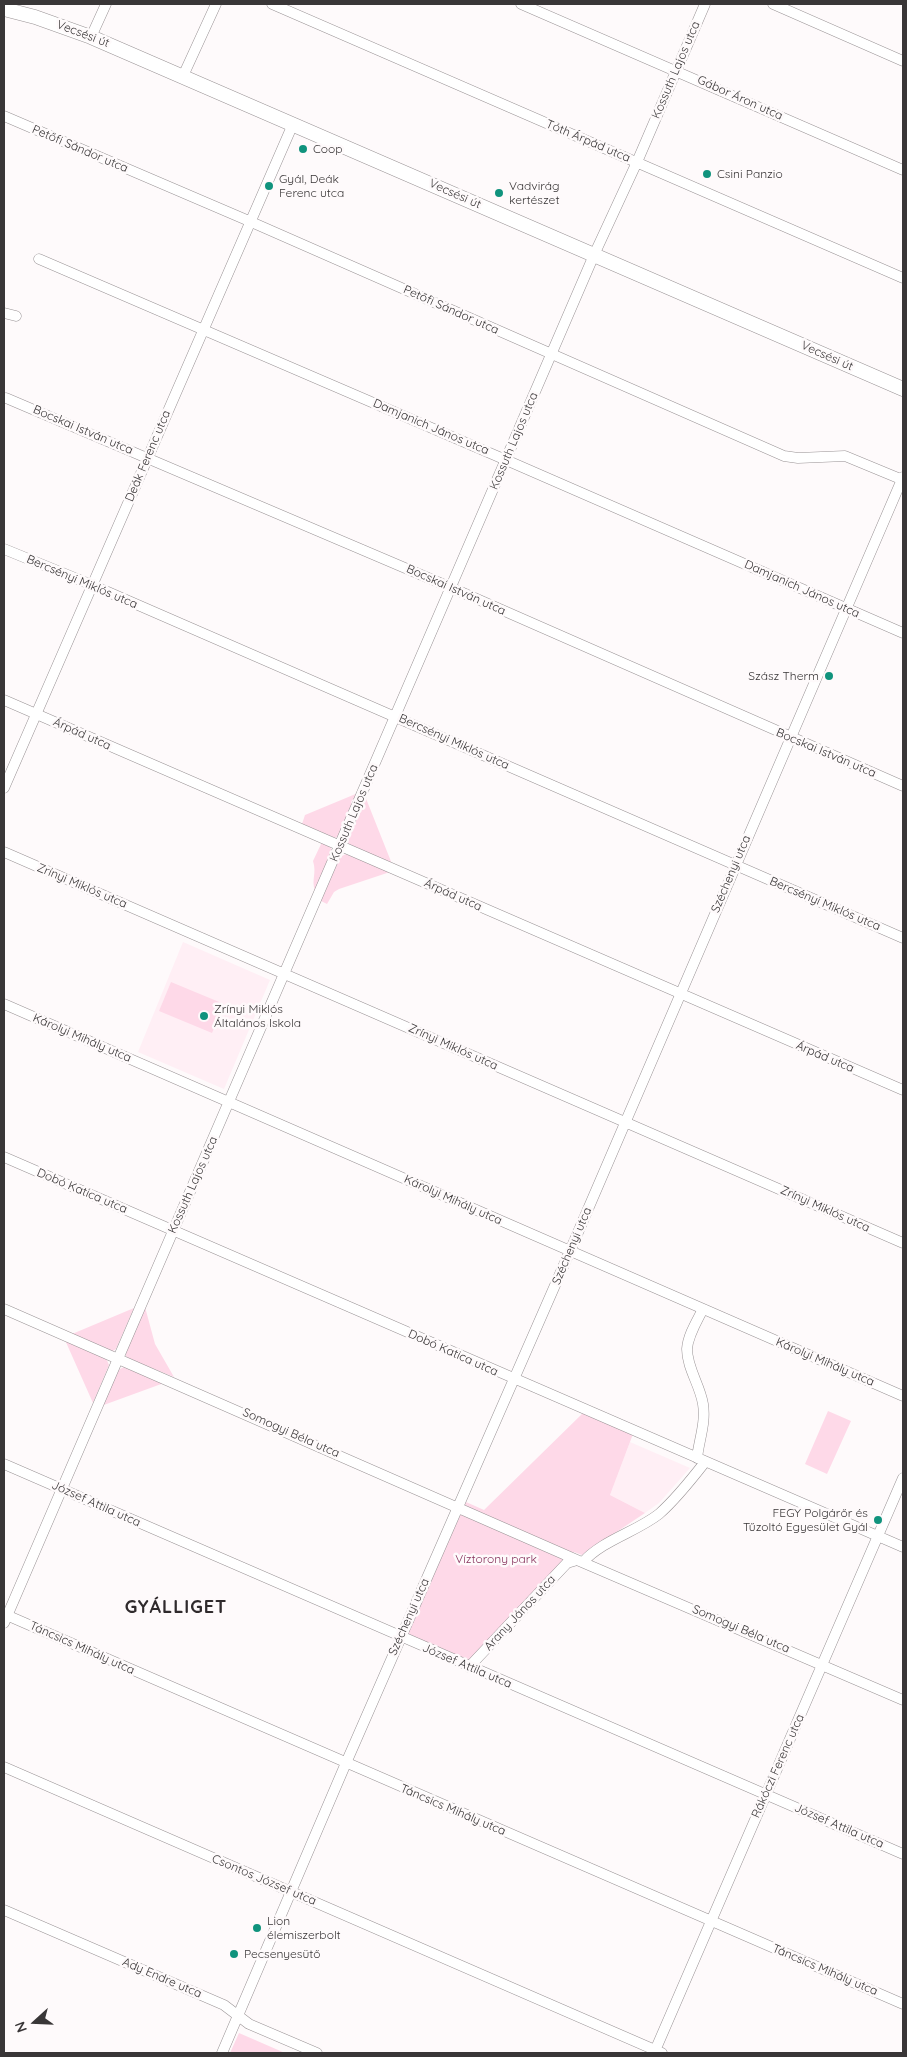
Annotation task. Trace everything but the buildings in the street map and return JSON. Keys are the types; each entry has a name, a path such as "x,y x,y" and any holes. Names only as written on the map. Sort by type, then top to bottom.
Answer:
{"main road":[{"name":"Vecsési út","path":"4,9 36,17 91,37 903,389"}],"street":[{"path":"91,37 106,4"},
{"path":"183,76 216,4"},
{"name":"Tóth Árpád utca","path":"272,4 903,278"},
{"name":"Gábor Áron utca","path":"521,4 903,170"},
{"name":"Kossuth Lajos utca","path":"5,1618 452,588 594,255 637,162 705,4"},
{"path":"772,4 903,61"},
{"name":"Petőfi Sándor utca","path":"4,116 249,221 784,456 798,458 845,456 903,479"},
{"name":"Deák Ferenc utca","path":"4,788 249,221 293,124"},
{"name":"Damjanich János utca","path":"39,260 203,329 903,633"},
{"path":"4,313 16,316"},
{"name":"Bocskai István utca","path":"6,398 452,588 903,786"},
{"name":"Széchenyi utca","path":"222,2053 400,1637 570,1251 790,737 903,479"},
{"name":"Bercsényi Miklós utca","path":"4,549 92,585 903,938"},
{"name":"Árpád utca","path":"4,700 903,1090"},
{"name":"Zrínyi Miklós utca","path":"4,852 903,1243"},
{"name":"Károlyi Mihály utca","path":"4,1004 903,1396"},
{"name":"Dobó Katica utca","path":"4,1157 903,1547"},
{"name":"Somogyi Béla utca","path":"4,1309 458,1506 531,1541 823,1664 903,1700"},
{"name":"Arany János utca","path":"469,1667 567,1563 578,1561 658,1514 690,1482 701,1460 704,1407 700,1389 689,1361 687,1347 692,1331 703,1309"},
{"name":"József Attila utca","path":"4,1464 903,1854"},
{"name":"Rákóczi Ferenc utca","path":"657,2052 711,1921 903,1478"},
{"name":"Táncsics Mihály utca","path":"5,1618 903,2004"},
{"name":"Csontos József utca","path":"4,1767 657,2052"},
{"name":"Ady Endre utca","path":"4,1910 224,2005 249,2024 317,2053"}],"shaded area":[{"name":"Zrínyi Miklós Általános Iskola","path":"183,942 270,980 224,1089 138,1052"},
{"path":"630,1442 690,1468 659,1503 645,1513 610,1495"}],"green space":[{"path":"358,793 339,836 335,838 302,824 305,815"},
{"path":"365,796 392,864 350,846 347,841"},
{"path":"322,842 330,846 332,852 315,891 313,861"},
{"path":"346,854 390,872 339,889 334,892 327,904 321,901 340,857"},
{"path":"171,982 224,1004 212,1033 159,1011"},
{"path":"145,1307 155,1344 174,1377 127,1358 125,1353"},
{"path":"134,1308 116,1349 111,1352 72,1334"},
{"path":"65,1340 106,1358 109,1365 93,1403"},
{"path":"124,1367 164,1383 101,1406 118,1370"},
{"path":"828,1411 851,1421 827,1474 805,1464"},
{"name":"Víztorony park","path":"583,1413 633,1434 610,1495 645,1513 582,1555 574,1552 469,1663 406,1637 466,1502 484,1510"},
{"path":"239,2033 285,2053 230,2053"}],"place":[{"name":"Coop","path":"303,149"},
{"name":"Csini Panzio","path":"707,174"},
{"name":"Gyál, Deák Ferenc utca","path":"269,186"},
{"name":"Vadvirág kertészet","path":"499,193"},
{"name":"Szász Therm","path":"829,676"},
{"name":"Zrínyi Miklós Általános Iskola","path":"204,1016"},
{"name":"FEGY Polgárőr és Tűzoltó Egyesület Gyál","path":"878,1520"},
{"name":"Lion élemiszerbolt","path":"257,1928"},
{"name":"Pecsenyesütő","path":"234,1954"}],"district":[{"name":"GYÁLLIGET","path":"176,1608"}]}
